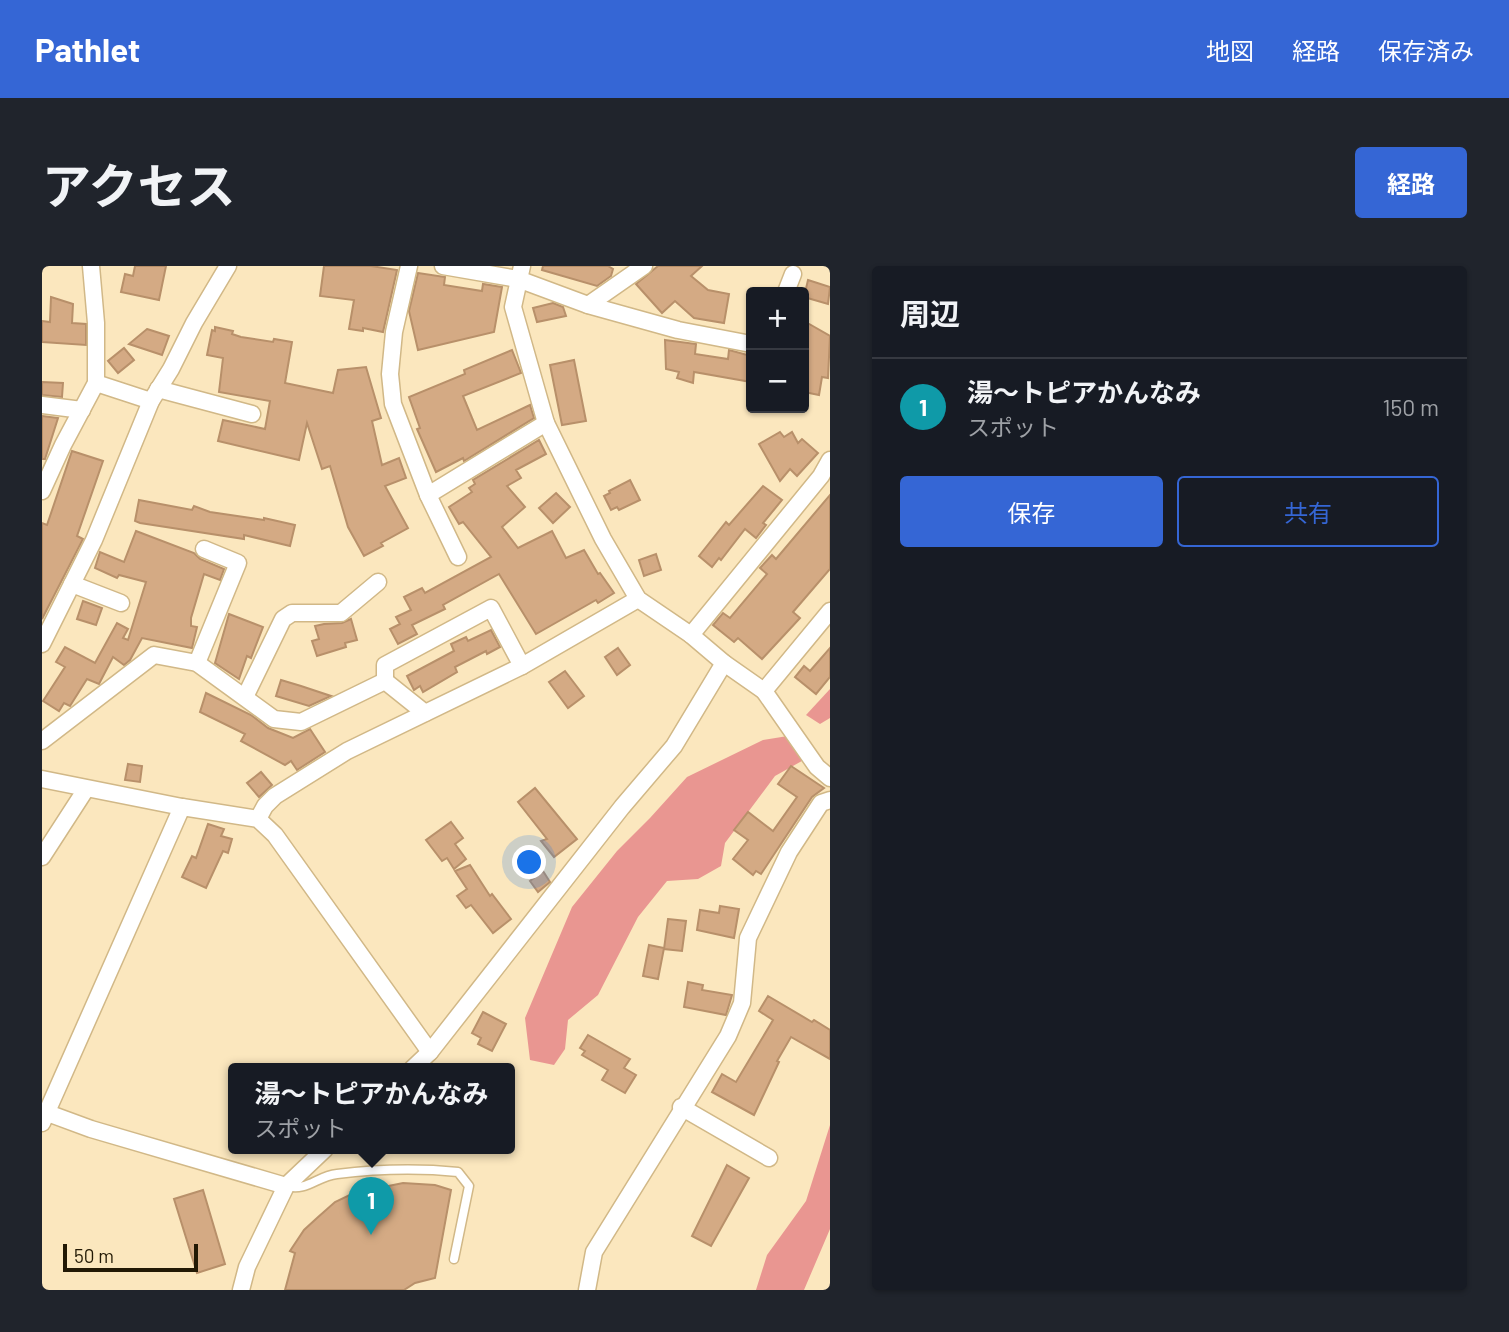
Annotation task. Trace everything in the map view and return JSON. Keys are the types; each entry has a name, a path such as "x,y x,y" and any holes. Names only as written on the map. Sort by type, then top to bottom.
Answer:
{"street":[{"path":"42,491 96,383 96,323 91,266"},
{"path":"42,644 94,540 154,395 228,266"},
{"path":"409,266 394,332 390,374 393,404 428,495 458,557"},
{"path":"443,266 520,273 588,305 678,330 746,343"},
{"path":"588,305 644,266"},
{"path":"520,273 513,306 546,423 603,539 638,600 691,635 724,663 764,691 817,767 830,778"},
{"path":"788,287 793,274"},
{"path":"96,383 252,414"},
{"path":"42,405 82,410"},
{"path":"428,495 546,423"},
{"path":"691,635 825,479 830,460"},
{"path":"197,663 238,563 204,549"},
{"path":"245,697 283,619 292,613 341,613 378,582"},
{"path":"72,584 121,603"},
{"path":"258,819 275,796 347,751 522,666 638,600"},
{"path":"385,681 385,665 491,608 522,666"},
{"path":"764,691 830,611"},
{"path":"42,741 154,655 197,663 274,719 301,722 385,681"},
{"path":"418,1063 430,1052 622,807 674,746 724,663"},
{"path":"385,681 425,713"},
{"path":"42,779 258,819 275,835 430,1052"},
{"path":"42,857 86,789"},
{"path":"587,1290 594,1252 681,1107 728,1035 743,1003 748,938 789,852 821,803 830,800"},
{"path":"182,807 44,1116 286,1186"},
{"path":"681,1107 769,1158"},
{"path":"241,1290 247,1267 286,1186 320,1154"}],"lane":[{"path":"286,1186 298,1189 333,1174 390,1169 458,1172 469,1186 454,1259"}],"shaded area":[{"path":"830,689 830,718 820,724 806,715"},
{"path":"794,735 809,757 775,776 725,843 721,866 698,879 667,881 638,917 598,995 568,1020 565,1049 554,1065 530,1060 525,1018 572,907 617,851 687,777 763,740"},
{"path":"830,1125 830,1229 804,1290 756,1290 767,1255 806,1201"}],"building":[{"path":"135,266 166,266 159,300 121,292 125,274 133,276"},
{"path":"324,266 371,266 397,270 383,332 363,328 363,331 349,329 354,300 320,296"},
{"path":"543,266 608,266 613,269 611,276 597,286 542,270"},
{"path":"658,266 702,266 691,276 708,290 729,294 724,323 694,318 675,301 662,313 636,284"},
{"path":"418,273 445,277 444,285 482,291 483,284 502,287 494,332 418,350 409,311"},
{"path":"808,280 830,287 828,304 809,298 809,287 806,287"},
{"path":"51,297 73,304 72,323 86,324 86,345 42,342 42,321 50,322"},
{"path":"553,303 563,307 566,316 537,322 533,308"},
{"path":"809,324 830,336 828,378 822,377 819,395 809,393"},
{"path":"215,327 233,331 232,334 241,337 292,342 285,383 333,393 338,370 366,367 381,418 372,421 382,465 399,458 406,478 385,486 408,528 364,556 348,527 330,466 322,469 307,423 299,460 218,441 223,420 265,429 270,401 219,392 223,358 207,355"},
{"path":"147,329 169,336 162,355 129,344"},
{"path":"665,340 696,344 695,354 728,359 729,350 746,355 746,381 694,372 693,383 677,378 679,372 666,369"},
{"path":"124,348 134,360 118,373 108,361"},
{"path":"512,350 521,373 463,396 477,430 530,405 534,418 464,461 463,458 436,472 417,429 420,428 409,397 465,374 464,370"},
{"path":"574,360 586,421 562,425 550,365"},
{"path":"42,382 63,383 62,397 42,395"},
{"path":"42,416 58,418 45,459 42,459"},
{"path":"780,432 784,437 792,432 798,443 802,439 818,453 797,476 790,469 780,481 759,444"},
{"path":"539,440 546,454 516,470 521,478 507,486 525,507 502,527 518,548 552,531 566,558 584,550 598,574 600,573 614,593 598,603 596,600 536,634 499,574 443,605 445,609 412,625 417,634 398,644 390,629 400,624 396,617 411,610 404,597 422,588 425,593 491,557 463,522 459,524 449,507 472,492 469,488 475,484 473,480"},
{"path":"72,451 103,461 77,536 83,539 42,619 42,523 47,525"},
{"path":"630,480 640,500 619,510 617,507 611,510 604,496"},
{"path":"763,486 782,500 763,523 766,525 756,538 745,529 721,560 719,558 712,567 699,556 726,522 729,525"},
{"path":"556,493 570,507 553,523 539,508"},
{"path":"830,495 830,569 793,612 800,618 762,659 738,638 734,642 713,625 723,613 730,618 767,574 760,568 772,555 776,559"},
{"path":"139,500 192,510 194,506 210,512 264,518 295,525 290,546 244,535 244,539 140,523 135,521"},
{"path":"136,531 194,553 200,559 224,569 220,580 204,574 191,618 191,626 197,627 192,648 142,638 130,660 124,665 113,657 99,684 87,679 70,706 64,703 59,711 43,701 65,667 56,662 65,647 95,663 117,623 128,629 123,638 128,640 146,582 119,575 117,578 95,568 100,552 124,562"},
{"path":"656,554 661,570 644,576 639,560"},
{"path":"83,601 102,608 96,625 77,619"},
{"path":"229,614 263,627 251,658 247,656 239,679 215,663"},
{"path":"351,619 357,640 345,643 346,647 317,656 312,641 319,639 315,626 342,623"},
{"path":"491,630 500,647 455,667 457,672 423,692 420,686 414,690 407,676 454,651 451,644 466,637 468,641"},
{"path":"618,648 630,665 617,675 605,657"},
{"path":"830,648 830,677 816,694 795,677 804,666 810,671"},
{"path":"565,671 584,696 568,708 549,682"},
{"path":"281,680 331,696 309,706 276,696"},
{"path":"206,693 251,715 268,728 293,738 310,729 325,752 297,770 291,761 285,765 241,741 245,734 200,712"},
{"path":"128,764 142,766 140,782 125,780"},
{"path":"791,766 824,788 812,797 761,874 756,871 753,875 733,859 748,840 734,830 748,812 773,831 797,797 778,784"},
{"path":"261,772 272,785 259,797 247,783"},
{"path":"535,788 577,839 554,857 541,841 547,839 518,802"},
{"path":"451,822 463,838 455,844 466,859 454,869 447,858 442,861 426,840"},
{"path":"208,824 224,829 221,836 232,839 228,853 223,851 206,888 182,877 192,856 196,858"},
{"path":"470,865 490,896 492,894 511,919 493,933 471,905 466,908 457,896 467,889 455,871"},
{"path":"543,871 550,882 538,892 530,881"},
{"path":"720,906 739,909 734,938 697,930 700,910 719,913"},
{"path":"668,919 686,921 682,951 664,949"},
{"path":"649,945 664,948 658,979 643,976"},
{"path":"688,982 703,985 702,990 732,995 726,1015 684,1007"},
{"path":"768,996 830,1030 830,1059 791,1037 777,1061 779,1062 754,1115 712,1092 722,1074 736,1082 773,1020 759,1011"},
{"path":"483,1012 506,1024 492,1051 478,1044 481,1038 472,1033"},
{"path":"588,1035 630,1059 624,1068 636,1075 625,1093 602,1080 608,1070 582,1055 585,1051 580,1048"},
{"path":"727,1165 749,1178 711,1246 692,1236"},
{"path":"403,1183 435,1185 451,1190 435,1278 415,1283 404,1290 285,1290 295,1253 290,1251 304,1230 317,1218 335,1202 354,1193"},
{"path":"203,1190 225,1264 197,1273 174,1199"}],"place":[{"name":"湯～トピアかんなみ","path":"371,1235"}]}
